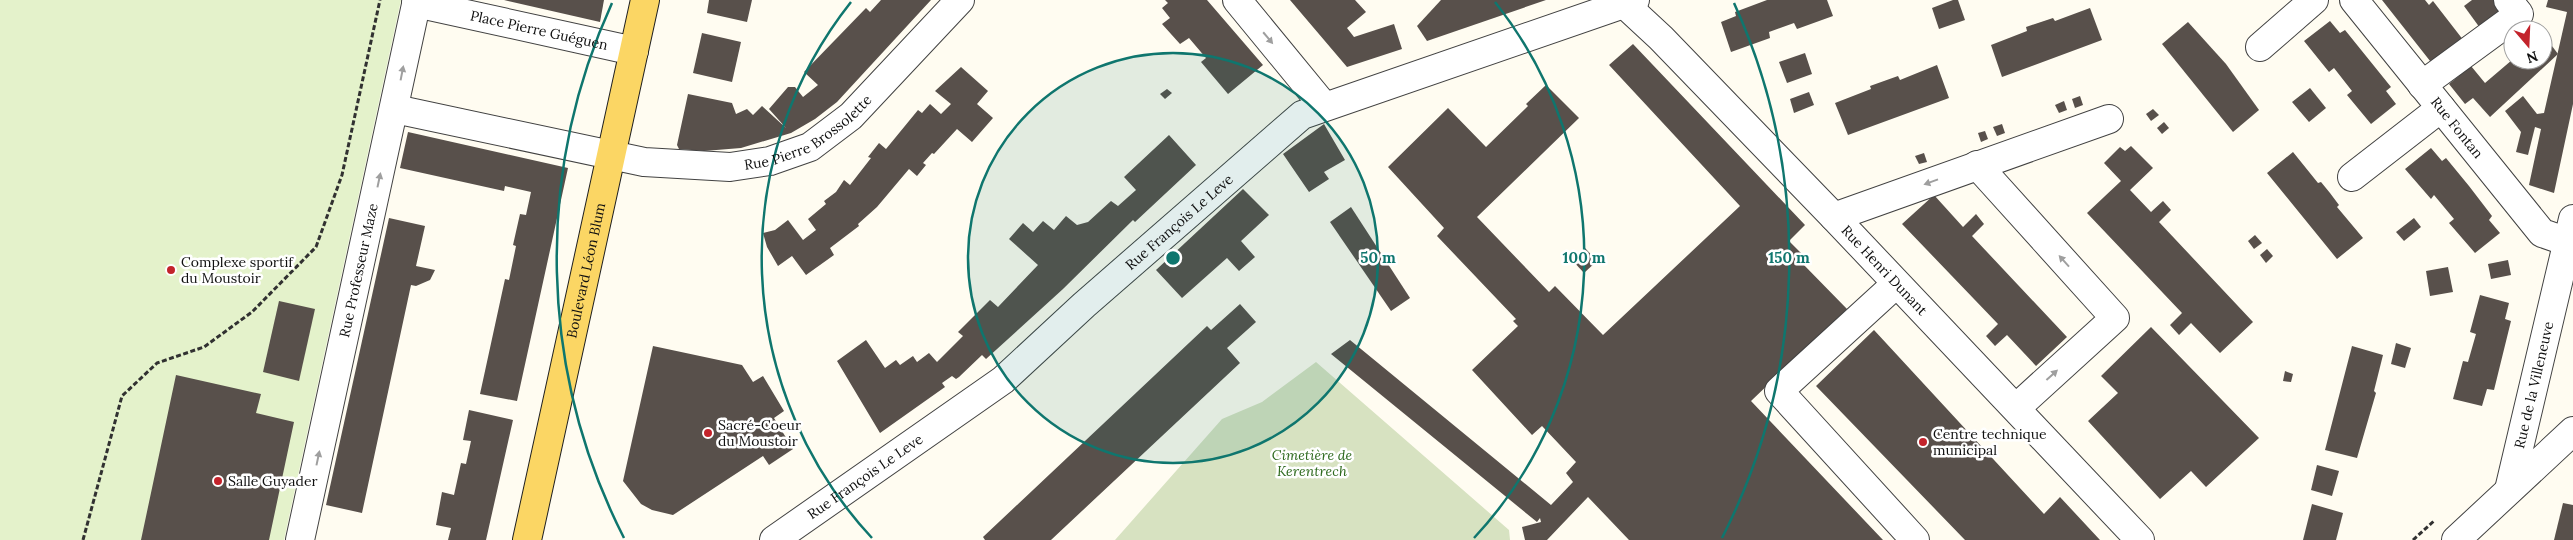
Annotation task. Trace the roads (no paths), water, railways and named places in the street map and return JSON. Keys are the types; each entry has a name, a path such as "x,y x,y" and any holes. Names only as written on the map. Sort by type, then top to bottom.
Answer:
{"main road":[{"name":"Boulevard Léon Blum","path":"527,540 645,0"}],"street":[{"name":"Rue Pierre Brossolette","path":"611,156 644,162 730,167 770,161 810,146 851,116 960,0"},
{"path":"1237,0 1324,106"},
{"path":"2260,47 2314,0"},
{"name":"Rue Fontan","path":"2354,0 2542,233 2570,230"},
{"path":"2422,85 2519,14 2508,0"},
{"name":"Rue François Le Leve","path":"774,540 1003,380 1245,162 1302,115 1626,1"},
{"name":"Rue Henri Dunant","path":"1626,1 2140,540"},
{"name":"Place Pierre Guéguen","path":"417,2 634,51"},
{"name":"Rue Professeur Maze","path":"300,540 417,2"},
{"path":"2352,177 2441,108"},
{"path":"395,109 611,156"},
{"path":"1834,217 2108,119"},
{"path":"1977,166 2116,318 2016,408"},
{"name":"Rue de la Villeneuve","path":"2509,490 2566,283 2570,230"},
{"path":"1896,284 1779,391 1915,540"},
{"path":"2456,540 2573,432"}],"place":[{"name":"Complexe sportif du Moustoir","path":"171,270"},
{"name":"Sacré-Coeur du Moustoir","path":"708,433"},
{"name":"Centre technique municipal","path":"1923,442"},
{"name":"Salle Guyader","path":"218,481"}],"park label":[{"name":"Cimetière de Kerentrech","path":"1312,464"}]}
